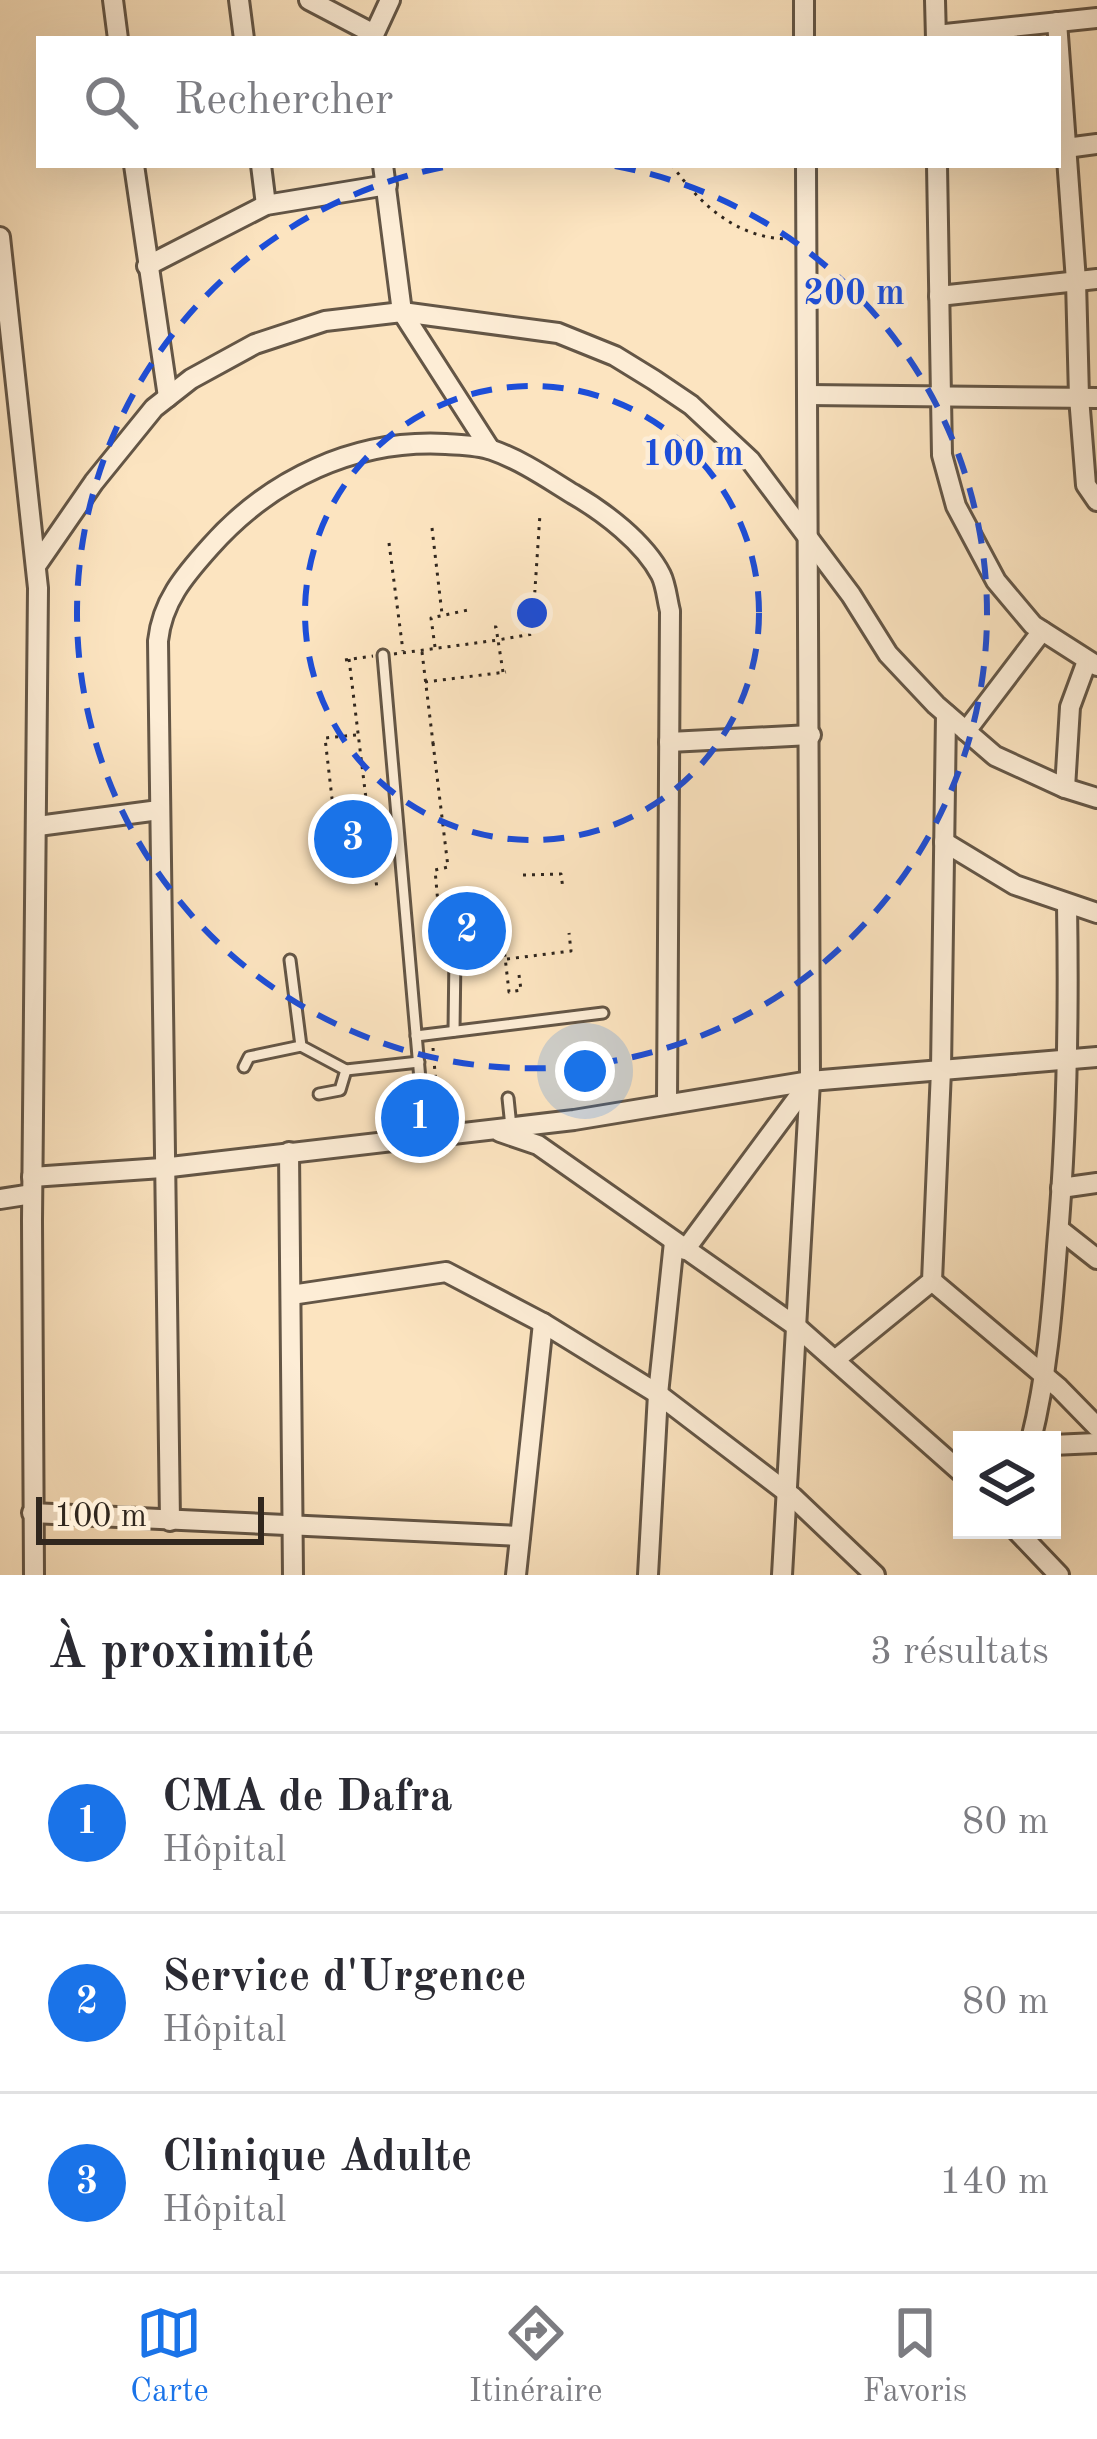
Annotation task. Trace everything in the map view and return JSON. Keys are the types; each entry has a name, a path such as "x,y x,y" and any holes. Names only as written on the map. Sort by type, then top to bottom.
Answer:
{"street":[{"path":"113,0 118,36"},
{"path":"239,0 244,36"},
{"path":"308,0 372,36 390,0"},
{"path":"804,0 804,36"},
{"path":"935,0 936,36"},
{"path":"944,36 1097,18"},
{"path":"1058,22 1059,36"},
{"path":"1061,69 1088,397 1086,485 1097,501"},
{"path":"1066,148 1097,144"},
{"path":"134,168 168,397"},
{"path":"261,168 266,205"},
{"path":"782,1575 810,1081 806,168"},
{"path":"938,168 942,455 956,506 996,581 1042,632 1092,664 1070,707 1065,788"},
{"path":"148,266 266,205 385,175 402,312 490,449"},
{"path":"0,237 36,566 34,1575"},
{"path":"939,296 1097,279"},
{"path":"36,566 104,469 168,397 255,344 325,321 402,312 558,333 615,356 691,405 750,460 851,595 888,654 946,714 995,756 1097,798"},
{"path":"808,394 1088,397"},
{"path":"170,1521 162,1168 160,622 179,582 231,524 263,497 321,464 380,446 431,443 490,449 588,503 637,543 661,575 670,610 668,1102"},
{"path":"966,730 1042,632"},
{"path":"835,1360 932,1281 941,1070 946,714"},
{"path":"669,742 811,735"},
{"path":"38,826 159,810"},
{"path":"944,842 995,874 1097,913"},
{"path":"1033,1431 1046,1379 1070,1060 1067,904"},
{"path":"0,1198 32,1185 574,1120 810,1081 1097,1057"},
{"path":"648,1575 658,1394 679,1246 810,1081"},
{"path":"502,1128 538,1145 797,1327 953,1454"},
{"path":"289,1152 293,1575"},
{"path":"1061,1188 1097,1183"},
{"path":"1059,1229 1097,1259"},
{"path":"291,1295 446,1272 543,1323 658,1394 789,1493 874,1575"},
{"path":"932,1281 1097,1427"},
{"path":"516,1575 543,1323"},
{"path":"1061,1445 1097,1443"},
{"path":"32,1513 520,1536"},
{"path":"1025,1539 1059,1575"}],"lane":[{"path":"382,655 418,1062 433,1136"},
{"path":"454,1031 455,955"},
{"path":"290,959 301,1046"},
{"path":"416,1036 604,1013"},
{"path":"244,1066 249,1057 301,1046 346,1070 418,1062"},
{"path":"319,1094 340,1090 346,1070"},
{"path":"502,1128 508,1098"}],"path":[{"path":"675,168 708,208 732,225 764,238 806,238"},
{"path":"377,889 347,659 532,634 540,514"},
{"path":"432,527 442,614"},
{"path":"388,543 403,652"},
{"path":"435,648 431,618 468,610"},
{"path":"425,682 504,672 496,627 491,627"},
{"path":"421,650 448,867 435,870 441,937 445,937"},
{"path":"358,734 325,738 334,807 367,803"},
{"path":"433,742 440,741"},
{"path":"524,875 561,874 563,889"},
{"path":"505,960 571,951 569,933"},
{"path":"464,946 465,953 504,948 509,992 520,990 519,975"},
{"path":"431,1034 433,1136"}],"place":[{"name":"Clinique Adulte","path":"353,839"},
{"name":"Service d'Urgence","path":"467,931"},
{"name":"CMA de Dafra","path":"420,1118"}]}
